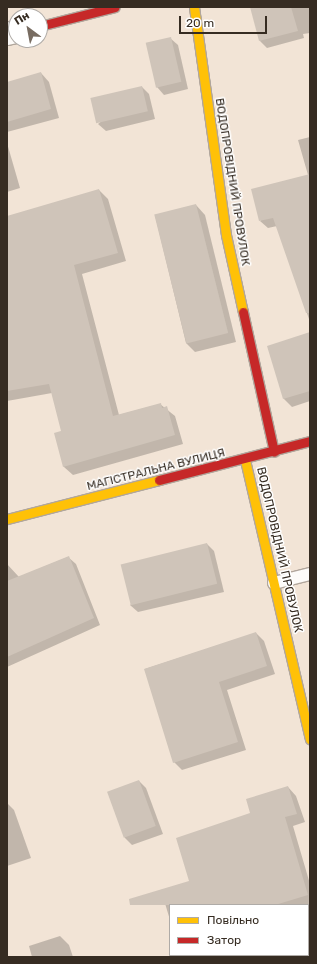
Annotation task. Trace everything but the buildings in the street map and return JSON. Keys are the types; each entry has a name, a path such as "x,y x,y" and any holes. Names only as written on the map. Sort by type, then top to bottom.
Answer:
{"street":[{"path":"48,24 115,7"},
{"name":"ВОДОПРОВІДНИЙ ПРОВУЛОК","path":"194,7 226,235 274,452"},
{"name":"МАГІСТРАЛЬНА ВУЛИЦЯ","path":"7,519 246,460 310,441"},
{"name":"ВОДОПРОВІДНИЙ ПРОВУЛОК","path":"246,460 310,740"}],"lane":[{"path":"274,583 310,574"}],"traffic: slow":[{"path":"194,7 226,235 243,312"},
{"path":"245,460 310,740"},
{"path":"7,519 159,480"}],"traffic: jam":[{"path":"48,24 115,7"},
{"path":"243,312 274,452"},
{"path":"159,480 310,441"}]}
